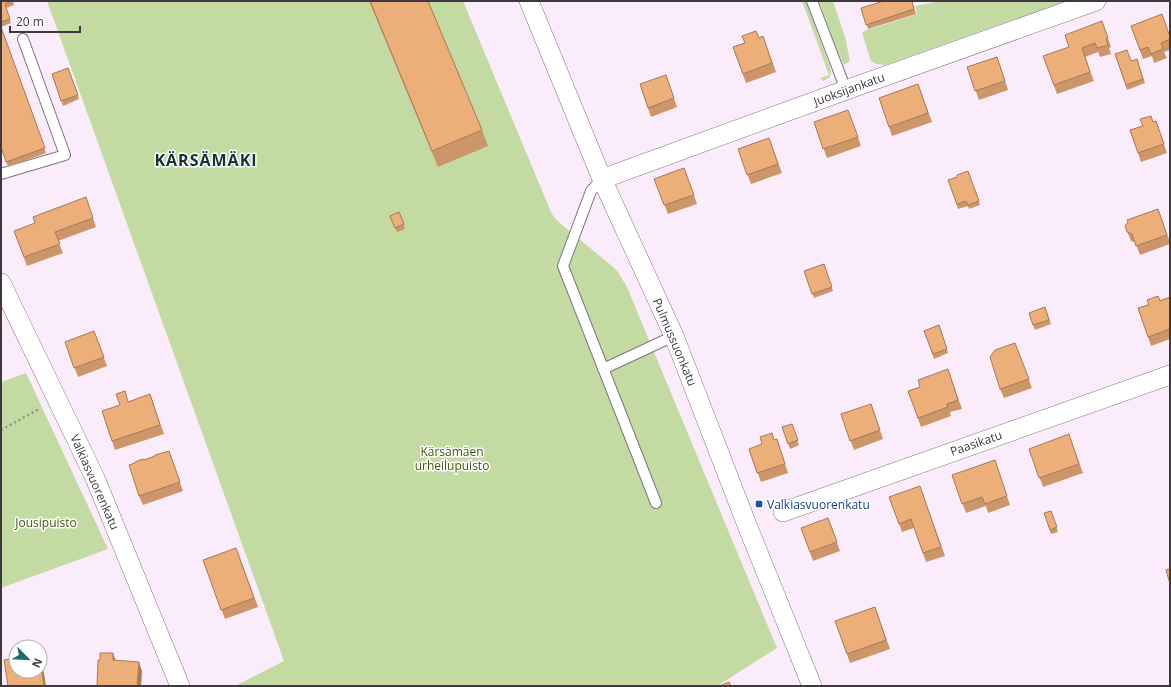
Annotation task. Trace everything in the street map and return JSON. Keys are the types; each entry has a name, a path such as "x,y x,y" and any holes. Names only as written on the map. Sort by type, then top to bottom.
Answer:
{"street":[{"name":"Pulmussuonkatu","path":"529,1 602,179 674,336 746,524 812,686"},
{"name":"Juoksijankatu","path":"602,179 1094,1"},
{"name":"Valkiasvuorenkatu","path":"1,283 95,478 180,686"},
{"name":"Paasikatu","path":"783,512 1170,375"}],"lane":[{"path":"812,1 846,90"},
{"path":"1,174 65,154 23,39"},
{"path":"602,179 591,191 563,266 656,503"},
{"path":"603,369 674,336"}],"path":[{"path":"1,430 33,412 58,402"}],"green space":[{"name":"Kärsämäen urheilupuisto","path":"47,1 463,1 551,212 561,224 612,266 618,272 627,287 777,648 717,686 235,686 284,661"},
{"path":"802,1 806,1 831,70 830,77 823,81 820,78 829,75"},
{"path":"819,1 833,1 845,37 850,61 844,65 834,43"},
{"path":"941,1 1066,1 885,65 876,64 871,61 862,33 864,31 917,14 915,6"},
{"name":"Jousipuisto","path":"26,373 108,549 1,588 1,382"}],"building":[{"path":"1,1 12,1 5,4 10,19 1,22"},
{"path":"370,1 428,1 482,130 432,151"},
{"path":"884,1 912,1 914,9 866,25 861,8"},
{"path":"1162,14 1170,39 1161,43 1163,49 1151,54 1148,47 1140,50 1131,26"},
{"path":"1102,21 1108,38 1106,39 1108,45 1097,48 1095,43 1082,48 1090,72 1054,85 1043,56 1069,47 1065,35"},
{"path":"1,27 45,148 6,162 1,147"},
{"path":"756,31 759,38 763,36 772,63 743,74 733,47 745,43 742,36"},
{"path":"1127,50 1131,61 1137,59 1143,79 1126,85 1115,54"},
{"path":"997,57 1005,81 975,91 967,67"},
{"path":"68,68 78,95 61,101 52,74"},
{"path":"666,75 674,98 648,108 640,84"},
{"path":"918,84 928,113 889,127 879,98"},
{"path":"848,110 858,137 823,149 814,122"},
{"path":"1151,116 1153,122 1156,121 1164,144 1138,153 1130,130 1143,126 1140,119"},
{"path":"769,138 778,164 747,175 738,149"},
{"path":"684,168 694,195 664,205 654,179"},
{"path":"968,171 979,201 968,205 966,201 957,204 948,180"},
{"path":"86,197 93,218 55,232 60,244 24,257 14,231 35,223 33,217"},
{"path":"1158,209 1167,235 1136,246 1132,234 1127,232 1125,226 1128,222 1127,220"},
{"path":"399,212 404,224 395,228 390,216"},
{"path":"824,264 832,287 812,294 804,271"},
{"path":"1158,296 1160,301 1170,297 1170,329 1148,337 1138,308 1149,305 1147,300"},
{"path":"1045,307 1049,320 1033,325 1029,313"},
{"path":"939,325 947,349 933,354 924,331"},
{"path":"94,331 104,357 74,368 65,342"},
{"path":"1015,343 1029,379 1000,389 990,357 995,350"},
{"path":"948,369 958,400 947,404 948,407 918,418 908,391 920,387 918,380"},
{"path":"125,391 128,402 150,394 160,425 112,441 102,411 120,405 116,394"},
{"path":"871,404 880,430 850,441 841,414"},
{"path":"792,424 798,440 788,444 782,427"},
{"path":"772,433 774,440 777,439 785,464 757,473 749,449 762,444 760,437"},
{"path":"1069,434 1079,464 1039,478 1029,449"},
{"path":"169,451 180,482 139,496 129,465"},
{"path":"995,460 1007,496 985,504 982,497 962,504 952,475"},
{"path":"920,486 941,547 923,553 911,519 899,524 889,497"},
{"path":"1051,511 1057,527 1050,530 1044,513"},
{"path":"828,518 837,542 810,552 801,528"},
{"path":"236,548 254,598 221,610 203,560"},
{"path":"1170,569 1170,584 1166,570"},
{"path":"875,607 886,640 847,654 835,621"},
{"path":"100,653 113,653 113,660 139,662 137,686 97,686 98,660 100,660"},
{"path":"8,659 8,679 43,679 44,686 8,686 4,660"},
{"path":"729,682 731,686 719,686"}],"place":[{"name":"Valkiasvuorenkatu","path":"759,504"}],"district":[{"name":"KÄRSÄMÄKI","path":"206,160"}]}
